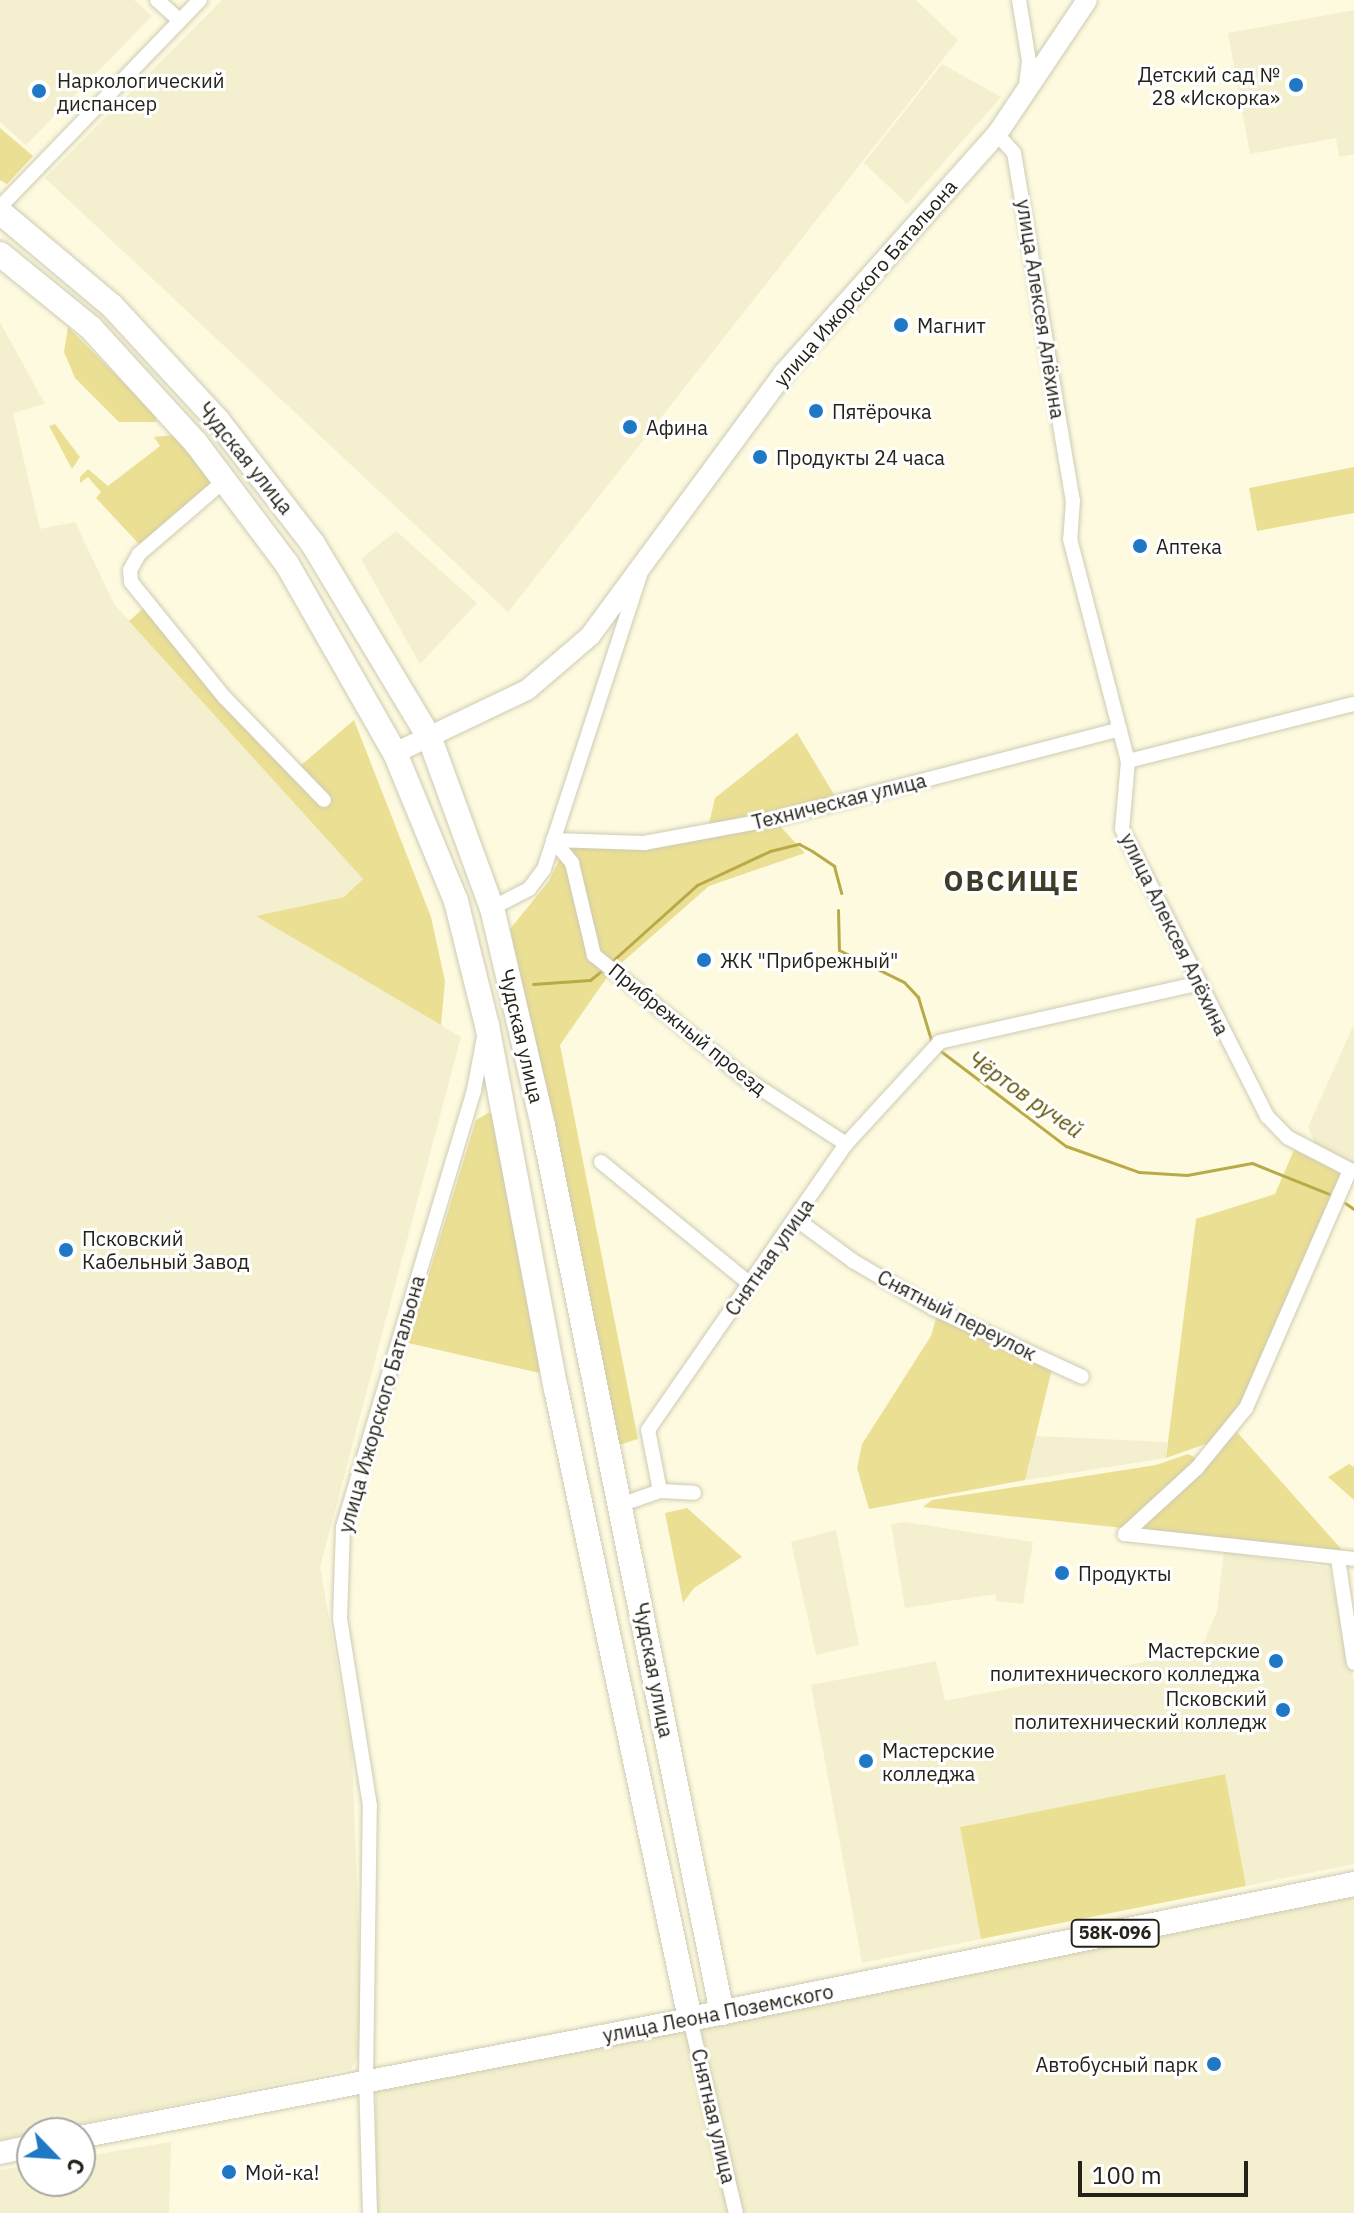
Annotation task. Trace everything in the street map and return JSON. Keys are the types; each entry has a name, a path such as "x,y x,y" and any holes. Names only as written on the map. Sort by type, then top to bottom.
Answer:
{"highway":[{"name":"Чудская улица","path":"0,209 112,306 218,421 313,544 430,739 492,908 595,1374 722,2013"},
{"name":"Чудская улица","path":"0,254 91,328 224,481 287,564 395,753 456,901 487,1025 556,1389 690,2019"},
{"path":"545,1332 568,1342 585,1326"},
{"path":"556,1389 561,1372 583,1369 595,1374"},
{"name":"улица Леона Поземского","path":"690,2019 1354,1884"}],"main road":[{"name":"улица Леона Поземского","path":"96,2134 366,2079 690,2019"}],"street":[{"path":"157,0 180,21"},
{"path":"0,209 200,0"},
{"path":"1019,0 1029,61 1027,94"},
{"name":"улица Ижорского Батальона","path":"395,753 497,707 556,668 590,636 783,374 997,134 1027,94 1087,0"},
{"name":"улица Алексея Алёхина","path":"997,134 1014,153 1073,500 1070,539 1128,761 1122,829 1197,984 1267,1116 1287,1137 1350,1170 1246,1408 1197,1468 1125,1534 1338,1559"},
{"path":"224,481 139,554 130,570 131,582 215,687 324,800"},
{"name":"улица Ижорского Батальона","path":"492,908 538,881 643,567"},
{"path":"1128,761 1354,704"},
{"name":"Техническая улица","path":"553,840 644,843 740,825 833,805 893,784 955,775 1120,729"},
{"name":"Прибрежный проезд","path":"553,840 572,863 594,955 743,1077 846,1144"},
{"name":"Снятная улица","path":"660,1491 648,1430 846,1144 938,1043 1197,984"},
{"name":"улица Ижорского Батальона","path":"370,2213 366,2079 370,1806 340,1618 343,1527 474,1090 487,1025"},
{"path":"601,1162 750,1284"},
{"name":"Снятный переулок","path":"796,1219 853,1261 933,1308 1082,1377"},
{"path":"620,1505 660,1491 694,1493"},
{"path":"1354,1559 1338,1559 1354,1663"},
{"name":"Снятная улица","path":"690,2019 736,2213"}],"shaded area":[{"name":"Наркологический диспансер","path":"0,0 134,0 152,16 26,145 0,122"},
{"path":"222,0 916,0 958,40 508,612 45,178"},
{"name":"Детский сад № 28 «Искорка»","path":"1354,10 1354,154 1339,157 1336,138 1250,154 1228,33"},
{"path":"942,64 1001,97 907,204 864,163"},
{"path":"0,128 33,156 7,184 0,180"},
{"path":"0,322 45,404 13,413 40,529 75,522 114,604 363,879 344,897 257,916 461,1037 320,1567 352,1751 363,2049 351,2069 96,2121 96,2117 16,2117 16,2137 0,2140"},
{"path":"68,327 156,415 156,422 119,422 75,378 64,352"},
{"path":"55,424 80,457 72,469 49,426"},
{"path":"173,435 215,483 144,544 138,543 96,498 101,492 88,477 80,483 80,477 88,469 108,486 160,446 154,437"},
{"path":"1354,467 1354,513 1257,531 1249,488"},
{"path":"396,531 477,603 420,664 361,559"},
{"path":"145,607 300,766 354,720 431,917 445,981 441,1025 256,916 344,897 363,879 129,621"},
{"path":"797,733 835,796 708,828 715,798"},
{"path":"779,825 805,853 709,886 610,973 560,1045 638,1439 619,1445 510,929 549,881 567,844"},
{"path":"1354,1024 1354,1164 1316,1146 1308,1127"},
{"path":"488,1113 494,1114 544,1374 408,1343 476,1120"},
{"path":"1294,1150 1343,1174 1244,1406 1217,1440 1166,1458 1196,1219 1275,1194"},
{"path":"937,1315 1052,1369 1025,1480 869,1509 857,1468 862,1444 931,1336"},
{"path":"1237,1432 1343,1551 923,1507 932,1500 1156,1465 1188,1454 1208,1464"},
{"path":"1036,1436 1167,1442 1166,1458 1025,1480"},
{"path":"1349,1464 1354,1467 1354,1500 1328,1477"},
{"path":"687,1508 742,1557 694,1588 683,1603 665,1513"},
{"path":"905,1522 1033,1542 1023,1604 997,1601 995,1594 905,1608 891,1524"},
{"path":"836,1530 859,1645 816,1655 791,1542"},
{"path":"1224,1552 1329,1568 1354,1681 1354,1864 1246,1886 1224,1774 960,1827 981,1939 862,1963 811,1685 936,1661 945,1701 1200,1651 1217,1611"},
{"path":"1225,1774 1246,1886 981,1939 960,1827"},
{"path":"1354,1887 1354,2213 376,2213 376,2087"},
{"path":"171,2142 169,2213 0,2213 0,2170 16,2168 16,2197 96,2197 96,2154"}],"waterway":[{"name":"Чёртов ручей","path":"610,963 697,885 770,851 799,844 812,851 834,866 841,893"},
{"name":"Чёртов ручей","path":"838,910 839,950 904,982 918,997 932,1043"},
{"name":"Чёртов ручей","path":"533,984 590,980 605,968"},
{"name":"Чёртов ручей","path":"938,1049 1066,1146 1139,1172 1187,1175 1252,1163 1329,1194"},
{"name":"Чёртов ручей","path":"1345,1203 1354,1209"}],"place":[{"name":"Детский сад № 28 «Искорка»","path":"1296,85"},
{"name":"Наркологический диспансер","path":"39,91"},
{"name":"Магнит","path":"901,325"},
{"name":"Пятёрочка","path":"816,411"},
{"name":"Афина","path":"630,427"},
{"name":"Продукты 24 часа","path":"760,457"},
{"name":"Аптека","path":"1140,546"},
{"name":"ЖК \"Прибрежный\"","path":"704,960"},
{"name":"Псковский Кабельный Завод","path":"66,1250"},
{"name":"Продукты","path":"1062,1573"},
{"name":"Мастерские политехнического колледжа","path":"1276,1661"},
{"name":"Псковский политехнический колледж","path":"1283,1710"},
{"name":"Мастерские колледжа","path":"866,1761"},
{"name":"Автобусный парк","path":"1214,2064"},
{"name":"Мой-ка!","path":"229,2172"}],"district":[{"name":"ОВСИЩЕ","path":"1012,881"}]}
